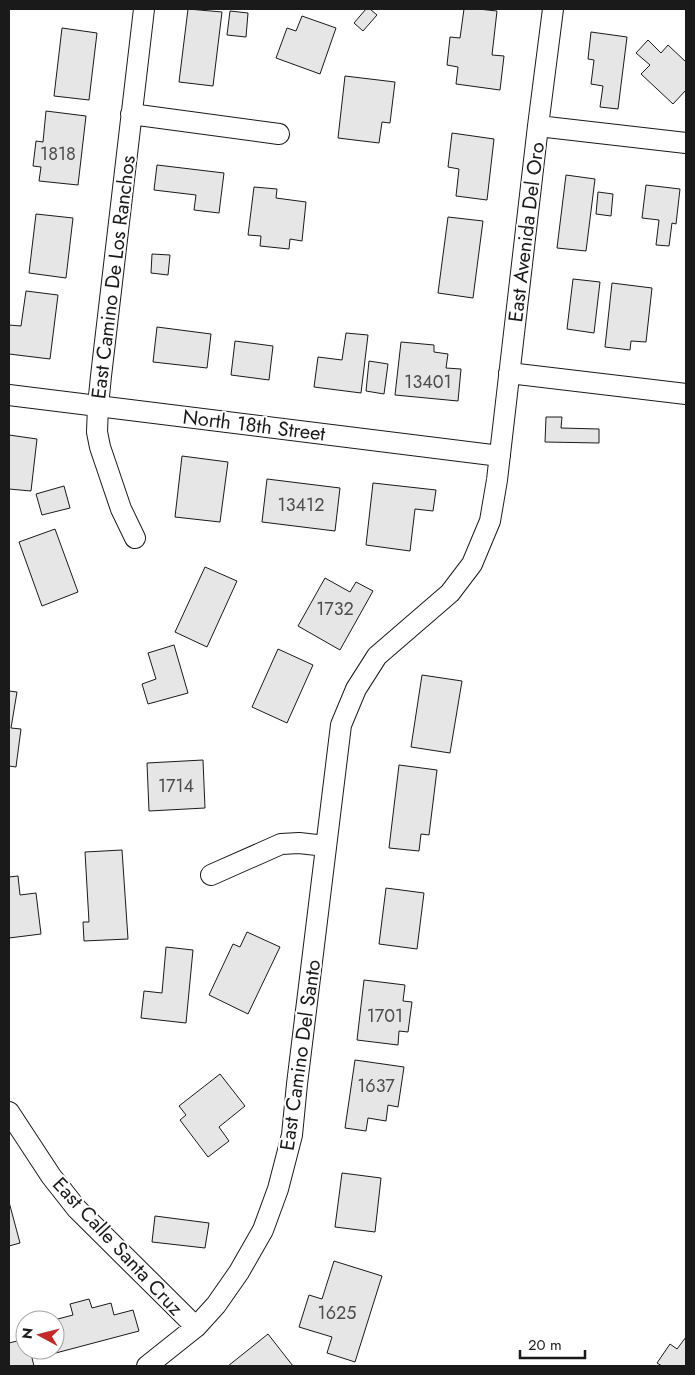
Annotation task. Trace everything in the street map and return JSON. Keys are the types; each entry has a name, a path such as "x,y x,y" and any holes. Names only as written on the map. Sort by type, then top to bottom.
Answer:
{"street":[{"name":"East Camino De Los Ranchos","path":"135,538 121,509 100,447 97,432 98,406 144,9"},
{"name":"East Avenida Del Oro","path":"500,456 538,126 554,9"},
{"path":"131,114 279,134"},
{"path":"538,126 686,143"},
{"path":"509,373 686,394"},
{"name":"North 18th Street","path":"9,395 500,456"},
{"name":"East Camino Del Santo","path":"147,1366 196,1327 216,1305 239,1272 263,1230 278,1189 292,1135 341,725 356,689 377,656 450,593 472,564 490,520 500,456"},
{"path":"211,875 281,844 299,843 326,846"},
{"name":"East Calle Santa Cruz","path":"9,1112 51,1176 77,1208 196,1327"}],"building":[{"path":"188,9 222,12 213,86 179,82"},
{"path":"366,9 370,9 377,15 363,31 354,23"},
{"path":"464,9 497,11 492,55 504,56 500,90 456,84 458,67 447,65 450,37 460,38"},
{"path":"230,11 248,13 246,37 227,35"},
{"path":"302,16 336,28 320,74 276,58 287,28 296,31"},
{"path":"62,28 97,33 89,100 54,96"},
{"path":"591,32 627,37 618,109 600,107 603,86 591,84 594,60 588,59"},
{"path":"648,40 661,53 668,45 686,62 686,90 673,104 641,74 650,65 636,53"},
{"path":"345,76 395,82 390,123 382,122 379,143 338,138"},
{"path":"46,111 86,116 78,185 39,181 41,167 33,166 36,141 43,142"},
{"path":"452,133 494,139 487,200 456,196 459,169 448,167"},
{"path":"157,165 224,173 219,213 194,210 196,195 154,190"},
{"path":"566,175 595,179 586,251 557,248"},
{"path":"646,185 680,189 676,224 672,223 669,246 656,245 659,220 642,218"},
{"path":"254,187 277,189 276,198 306,202 302,241 290,239 289,249 260,246 261,236 248,235"},
{"path":"598,192 613,194 611,216 596,214"},
{"path":"36,214 73,218 66,278 29,273"},
{"path":"448,217 483,221 473,298 438,293"},
{"path":"152,254 170,255 168,275 151,273"},
{"path":"573,279 600,282 594,333 567,329"},
{"path":"612,283 652,288 646,342 631,341 630,350 605,347"},
{"path":"26,291 58,295 50,359 9,354 9,325 21,326"},
{"path":"157,327 211,334 207,368 153,362"},
{"path":"346,333 368,335 361,393 314,387 318,357 342,360"},
{"path":"235,341 273,346 269,380 231,375"},
{"path":"401,342 434,345 434,352 448,354 446,368 461,369 458,401 395,395"},
{"path":"369,361 388,364 384,394 366,391"},
{"path":"546,417 562,417 561,428 599,429 599,443 545,442"},
{"path":"9,435 37,439 31,491 9,489"},
{"path":"182,456 228,462 220,522 175,517"},
{"path":"267,479 340,488 335,531 262,522"},
{"path":"373,483 436,490 433,511 415,509 410,551 366,545"},
{"path":"64,486 70,508 42,515 36,494"},
{"path":"55,529 78,592 42,606 19,542"},
{"path":"205,567 237,581 207,647 175,632"},
{"path":"325,578 350,592 356,582 373,591 340,650 298,626"},
{"path":"174,645 188,693 148,704 142,684 156,679 148,653"},
{"path":"278,649 313,665 287,723 252,707"},
{"path":"422,675 462,681 450,753 411,747"},
{"path":"9,691 17,692 11,728 21,729 16,767 9,766"},
{"path":"203,760 205,808 149,811 147,763"},
{"path":"399,765 437,770 429,835 421,834 419,851 389,848"},
{"path":"122,850 128,939 84,941 83,922 89,922 85,852"},
{"path":"18,876 20,895 36,893 41,934 9,938 9,877"},
{"path":"386,888 424,893 417,949 379,944"},
{"path":"247,932 280,947 248,1014 209,995 233,944 240,947"},
{"path":"166,947 193,950 186,1023 141,1018 144,991 162,993"},
{"path":"364,980 405,985 403,1001 412,1002 408,1032 399,1031 398,1045 357,1040"},
{"path":"355,1060 404,1067 398,1107 388,1105 386,1121 368,1118 366,1131 345,1128"},
{"path":"220,1074 245,1106 219,1127 229,1141 208,1157 180,1120 186,1115 179,1106"},
{"path":"342,1173 381,1178 375,1232 335,1227"},
{"path":"9,1202 20,1243 9,1246"},
{"path":"155,1216 209,1223 205,1248 152,1242"},
{"path":"334,1261 382,1276 355,1362 327,1353 332,1337 299,1327 309,1295 322,1299"},
{"path":"89,1299 92,1308 111,1303 114,1315 133,1310 139,1331 65,1351 65,1317 73,1315 70,1304"},
{"path":"268,1334 293,1366 228,1366"},
{"path":"686,1337 686,1366 662,1366 657,1363 670,1344 677,1349"},
{"path":"15,1342 15,1360 32,1360 34,1366 9,1366 9,1343"}]}
